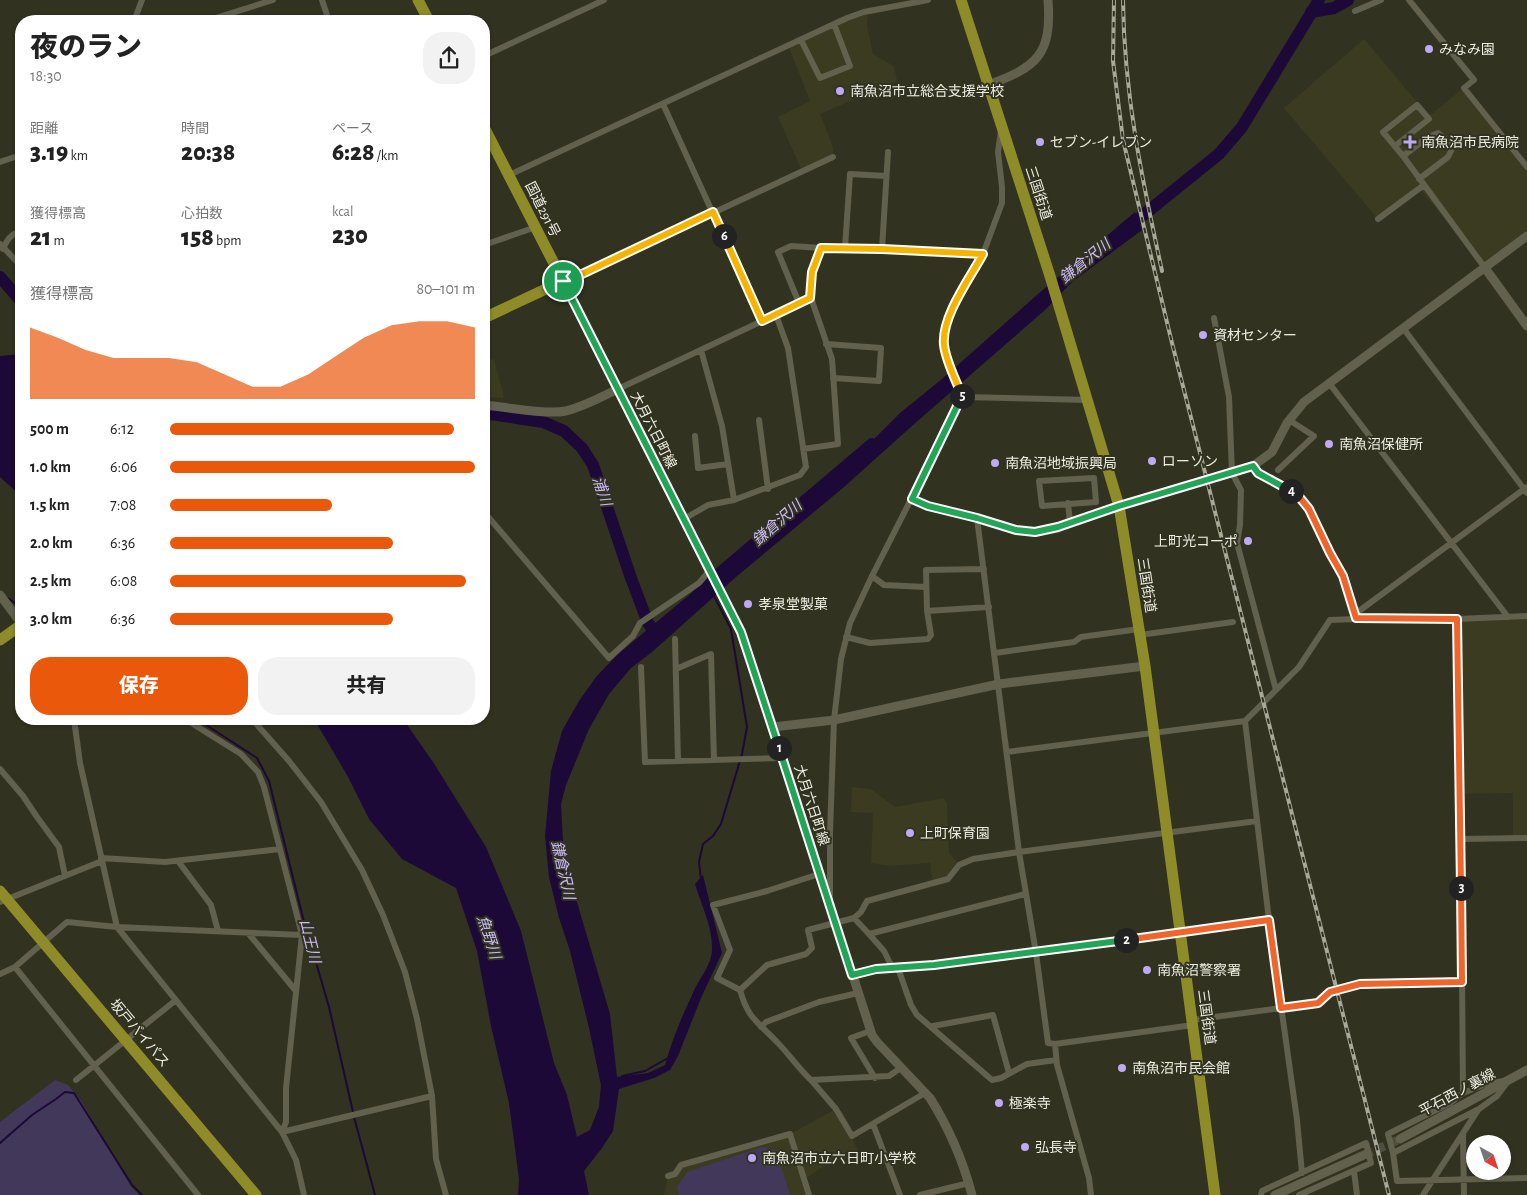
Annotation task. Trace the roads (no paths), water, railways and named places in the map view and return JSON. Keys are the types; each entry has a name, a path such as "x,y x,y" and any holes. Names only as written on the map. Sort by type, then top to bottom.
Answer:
{"highway":[{"path":"418,0 426,15"},
{"name":"三国街道","path":"961,0 1050,276 1119,506 1144,666 1215,1195"},
{"name":"国道291号","path":"490,139 563,281"},
{"path":"490,315 563,281"},
{"path":"0,640 15,629"},
{"name":"坂戸バイパス","path":"2,898 44,943 256,1195"}],"main road":[{"path":"988,85 1024,70 1039,55 1045,45 1048,34 1048,0"},
{"path":"1119,506 1253,466 1272,452 1289,420 1304,402 1527,236"},
{"path":"1484,268 1527,326"},
{"name":"大月六日町線","path":"563,281 741,632 870,1031 877,1042 925,1093 936,1108 960,1156 972,1195"},
{"path":"490,406 547,412 564,411 584,406 618,389"},
{"path":"1,598 15,616"},
{"path":"773,727 834,720 999,684 1144,666"},
{"name":"平石西ノ裏線","path":"1400,1139 1527,1070"},
{"path":"1275,1195 1364,1155"}],"street":[{"path":"136,15 142,0"},
{"path":"225,15 273,0"},
{"path":"322,0 327,15"},
{"path":"490,53 604,0"},
{"path":"509,175 834,24 864,12 928,0"},
{"path":"1355,11 1381,0"},
{"path":"1409,0 1474,80 1464,88 1527,167"},
{"path":"801,40 820,78 850,66 834,24"},
{"path":"663,104 762,321"},
{"path":"1394,146 1428,118 1417,104 1383,132 1394,146 1403,156 1484,268"},
{"path":"831,908 829,877 834,720 841,659 850,623 963,397 944,345 946,328 957,301 983,254 1002,203 998,152 1001,128"},
{"path":"1378,220 1422,182 1448,157 1452,149 1448,141 1438,133 1428,137 1403,156"},
{"path":"882,249 888,152"},
{"path":"0,162 15,157"},
{"path":"563,281 582,274 833,157"},
{"path":"845,248 850,174 886,176"},
{"path":"490,243 536,228"},
{"path":"15,233 8,238 2,247 15,260"},
{"path":"799,303 778,252 791,246 983,254"},
{"path":"803,449 838,444 832,359 810,298 812,272 821,248"},
{"path":"618,389 810,298"},
{"path":"684,519 708,505 734,500 800,475 806,467 788,348 776,315"},
{"path":"1214,318 1229,397 1232,473 1240,490 1240,525 1237,543 1276,690"},
{"path":"1356,616 1526,490 1403,328"},
{"path":"826,344 881,348 879,381 833,378"},
{"path":"701,350 722,426 734,500"},
{"path":"1329,383 1508,617"},
{"path":"963,397 1088,400"},
{"path":"759,420 768,488"},
{"path":"1278,470 1314,436 1289,420"},
{"path":"695,436 698,468 728,464"},
{"path":"1253,466 1258,473 1296,493 1309,509 1343,576 1356,616"},
{"path":"1094,478 1096,502 1068,503 1042,506 1039,481 1094,478"},
{"path":"912,499 928,506 1016,530 1035,532 1070,523 1119,506"},
{"path":"1068,503 1070,523"},
{"path":"977,518 1019,852 1036,953 1048,1043 1055,1044 1318,1003 1330,992 1360,984 1462,982"},
{"path":"490,519 609,658 633,636 640,623 699,583 710,570"},
{"path":"846,637 870,643 928,639 931,635 927,611 926,570 984,569"},
{"path":"872,576 884,585 926,587"},
{"path":"927,611 989,607"},
{"path":"1007,752 1245,721 1299,667 1330,620 1356,616 1457,619 1527,616"},
{"path":"1457,619 1463,1093"},
{"path":"995,653 1074,642 1081,637 1233,622"},
{"path":"675,639 678,760"},
{"path":"676,669 711,654 714,760"},
{"path":"641,666 645,762 782,758"},
{"path":"1245,721 1269,920 1297,1120 1302,1173"},
{"path":"75,725 80,763 118,927 282,1132 296,1160 304,1195"},
{"path":"195,725 241,754 258,772 264,787 302,935 286,1088 286,1122 282,1132"},
{"path":"257,725 321,802 362,870 383,915 405,972 419,1027 432,1096 436,1159 446,1195"},
{"path":"0,769 23,796 59,847 65,876"},
{"path":"740,990 767,965 806,954 812,948 808,930 854,918 861,912 867,901 948,879 959,865 973,859 1257,821"},
{"path":"1461,839 1527,838"},
{"path":"2,898 65,876 102,860 178,861 280,849"},
{"path":"178,861 203,891 211,905 218,930"},
{"path":"819,874 767,891 714,905 730,950 717,978 740,990 744,1007 752,1018 778,1043 836,1109 852,1136 925,1093"},
{"path":"869,934 1025,894"},
{"path":"854,918 884,950 895,967 917,1015 992,1080 1001,1078 1027,1064 1056,1060"},
{"path":"852,975 876,969 934,965 1036,953 1269,920"},
{"path":"0,974 15,967 67,922 118,927 302,935"},
{"path":"248,933 296,991"},
{"path":"15,967 198,1195"},
{"path":"761,1027 766,1022 819,1002 858,993"},
{"path":"76,1080 176,1000"},
{"path":"932,1028 933,1026 993,1015 1009,1072"},
{"path":"870,1031 851,1038 875,1078"},
{"path":"1055,1044 1056,1060 1089,1178 1091,1195"},
{"path":"811,1080 875,1078 889,1076 902,1068"},
{"path":"1509,1080 1486,1084 1463,1093 1450,1103 1388,1134 1397,1181 1527,1178"},
{"path":"1393,1154 1479,1108 1497,1096 1509,1080"},
{"path":"282,1132 432,1096"},
{"path":"1423,1195 1479,1108"},
{"path":"873,1124 900,1195"},
{"path":"668,1176 675,1174 681,1165 790,1134 809,1195"},
{"path":"1463,1134 1464,1195"},
{"path":"1261,1195 1262,1191 1366,1143 1370,1163 1303,1194"},
{"path":"1354,1171 1357,1195"},
{"path":"920,1195 969,1183"}],"water":[{"name":"魚野川","path":"1135,212 1142,230 1072,282 1046,309 844,487 631,668 609,694 589,729 566,785 561,804 563,842 569,875 610,1014 617,1077 648,1073 665,1065 681,1019 708,965 712,953 712,939 695,884 703,875 722,953 701,998 678,1056 670,1070 654,1078 619,1089 613,1131 584,1171 589,1195 518,1195 519,1179 509,1103 491,1026 477,951 456,888 402,859 369,819 347,775 318,725 407,725 433,762 486,847 521,931 554,1063 567,1095 577,1137 590,1130 599,1107 601,1085 570,951 559,918 549,877 545,836 551,771 562,731 579,701 596,677 618,654 694,591 729,570 835,478 900,413 942,379"},
{"path":"15,355 15,491 0,477 0,356"}],"waterway":[{"name":"鎌倉沢川","path":"1126,229 1219,154 1242,127 1319,0"},
{"path":"1311,12 1334,8 1348,0"},
{"path":"0,277 15,294"},
{"name":"浦川","path":"490,414 543,422 564,431 582,448 593,465 648,623 657,635"},
{"name":"鎌倉沢川","path":"697,596 708,583 872,444"},
{"path":"701,880 699,862 703,844 713,836 721,824 742,754 747,727 731,629 713,594"},
{"name":"山王川","path":"6,597 15,603"},
{"name":"山王川","path":"206,725 257,758 269,781 303,918 329,1007 353,1112"},
{"path":"622,1076 645,1071 668,1058"},
{"path":"0,1143 32,1115 65,1092 74,1093 132,1185 142,1195"},
{"name":"山王川","path":"354,1117 375,1195"}],"tunnel":[{"path":"1364,1155 1400,1139"}],"railway":[{"path":"1114,0 1113,61 1123,140 1172,343 1389,1195"},
{"path":"1123,0 1124,35 1135,137 1162,271"}],"place":[{"name":"みなみ園","path":"1429,49"},
{"name":"南魚沼市立総合支援学校","path":"840,91"},
{"name":"セブン-イレブン","path":"1040,142"},
{"name":"南魚沼市民病院","path":"1410,142"},
{"name":"資材センター","path":"1203,335"},
{"name":"南魚沼保健所","path":"1329,444"},
{"name":"ローソン","path":"1152,461"},
{"name":"南魚沼地域振興局","path":"995,463"},
{"name":"上町光コーポ","path":"1248,541"},
{"name":"孝泉堂製菓","path":"748,604"},
{"name":"上町保育園","path":"910,833"},
{"name":"南魚沼警察署","path":"1147,970"},
{"name":"南魚沼市民会館","path":"1122,1068"},
{"name":"極楽寺","path":"999,1103"},
{"name":"弘長寺","path":"1025,1147"},
{"name":"南魚沼市立六日町小学校","path":"752,1158"}]}
